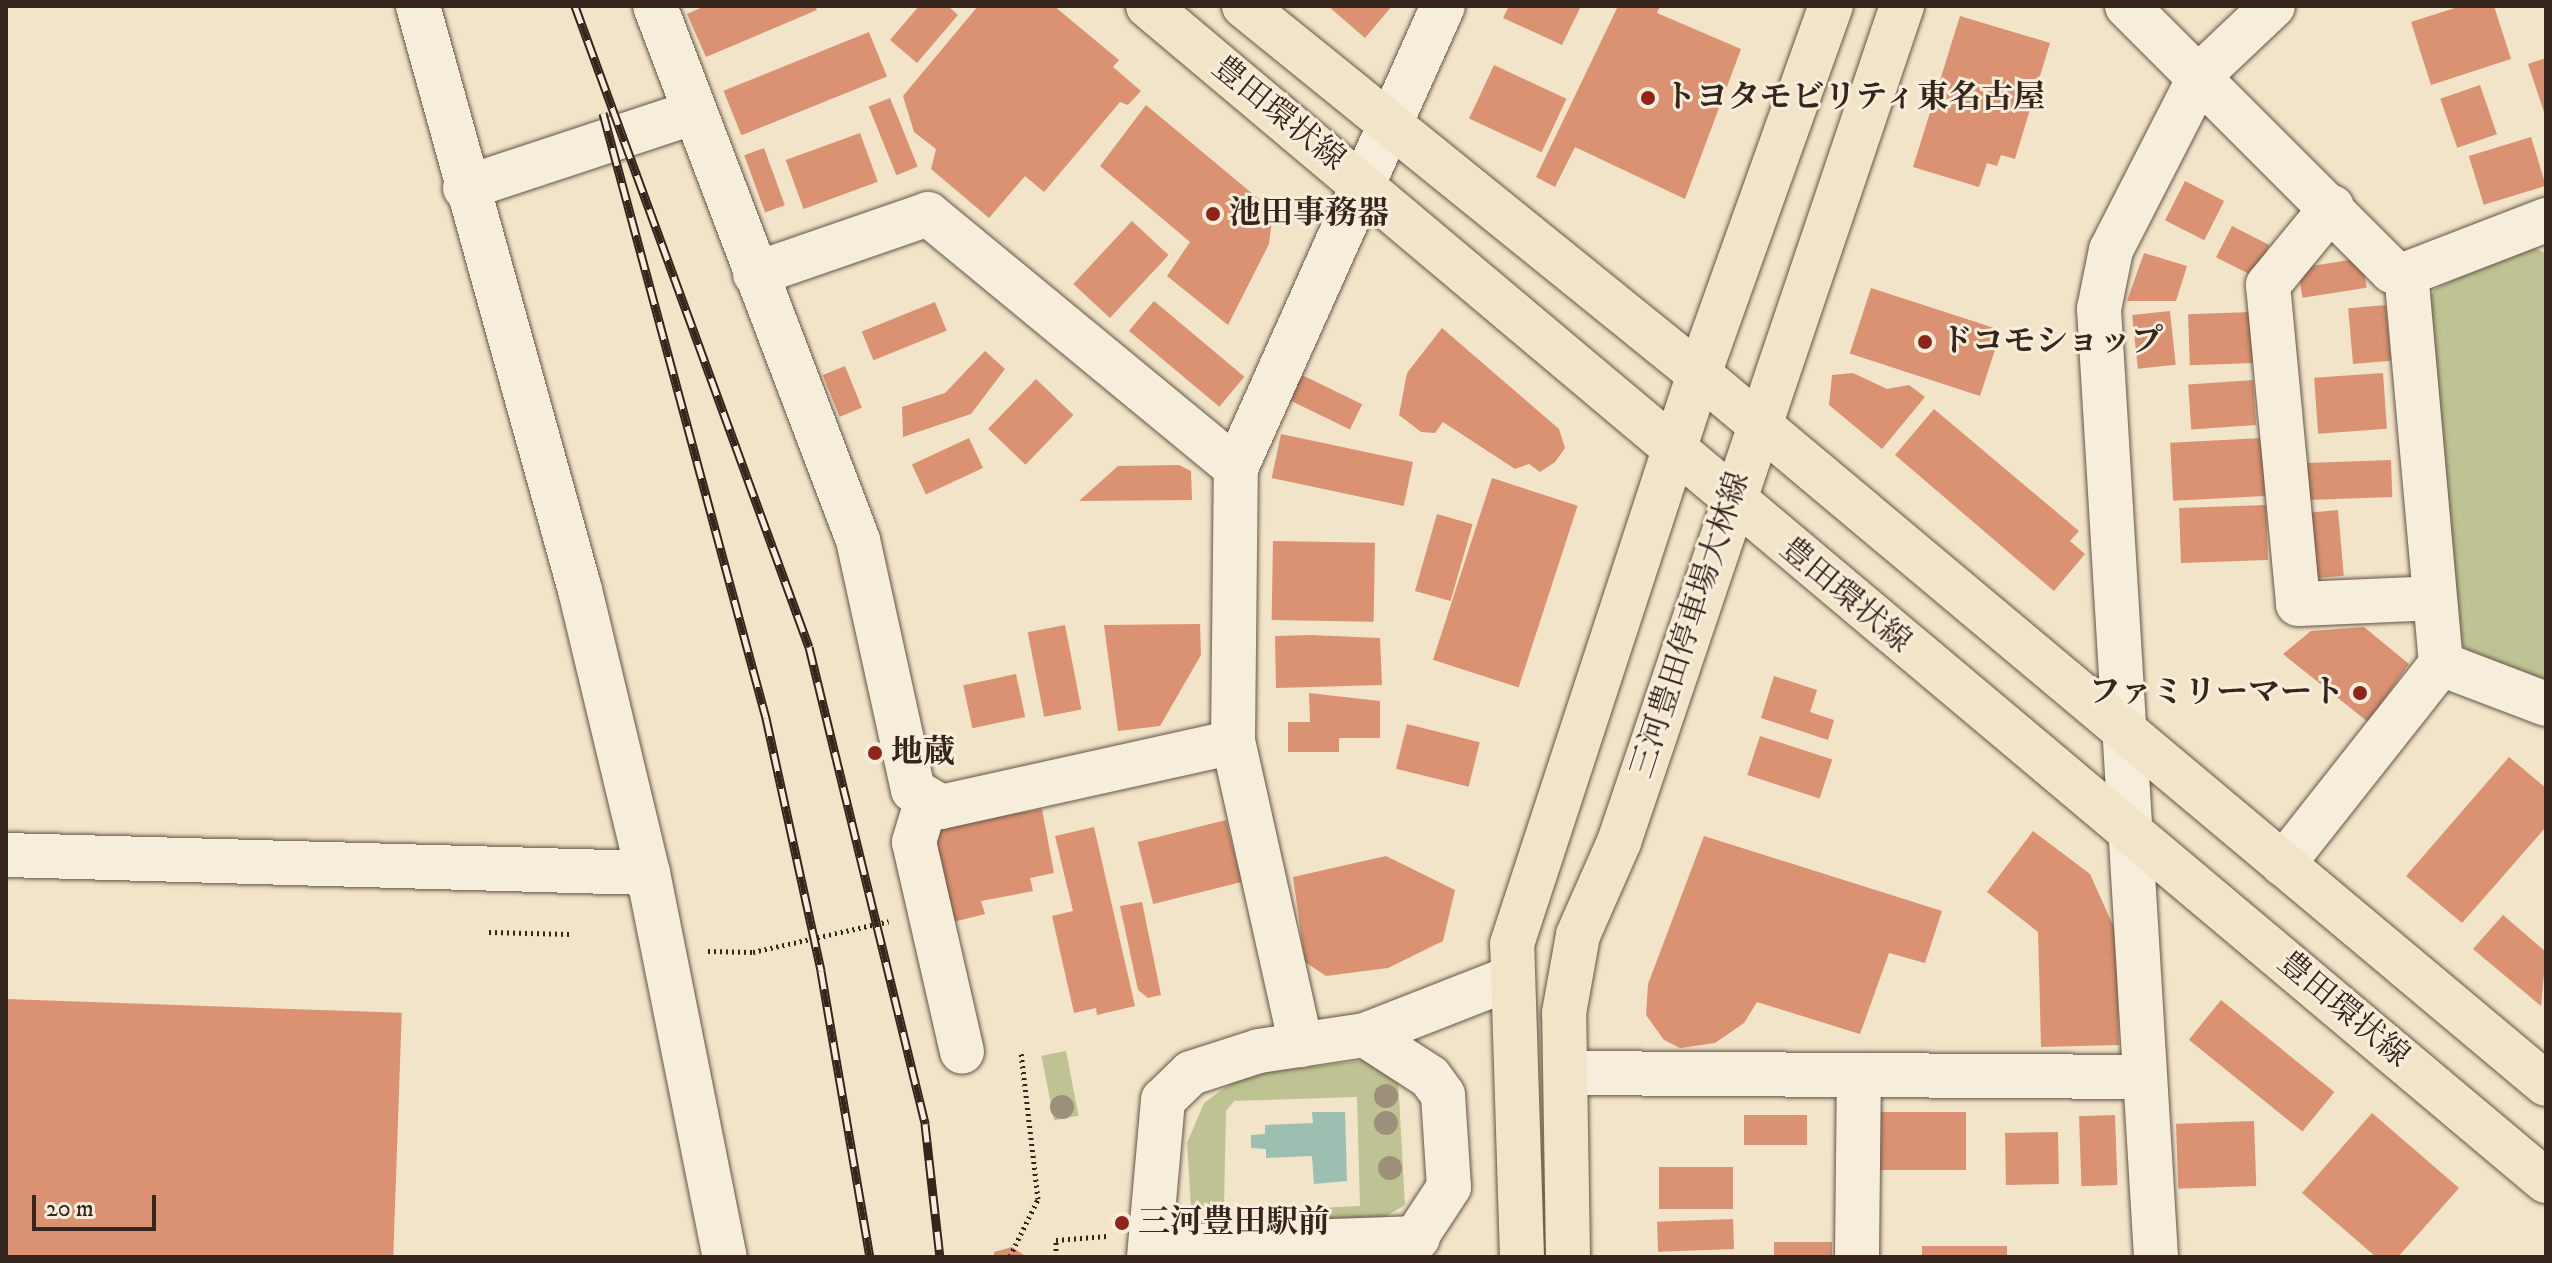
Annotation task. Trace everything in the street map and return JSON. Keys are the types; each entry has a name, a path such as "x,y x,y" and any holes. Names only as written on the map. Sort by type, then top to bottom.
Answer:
{"main road":[{"name":"豊田環状線","path":"1148,6 1359,180 2131,839 2356,1016 2546,1181"},
{"name":"豊田環状線","path":"1244,6 1385,124 1699,374 2125,735 2546,1084"},
{"path":"1522,1257 1512,944 1544,834 1699,374 1831,6"},
{"name":"三河豊田停車場大林線","path":"1568,1257 1570,1073 1565,985 1578,935 1619,842 1731,499 1759,427 1902,6"}],"street":[{"path":"418,6 465,188 580,590 648,873 725,1257"},
{"path":"655,6 858,540 913,790 941,807 1233,742"},
{"path":"1301,1045 1233,742 1236,468 1359,180 1443,6"},
{"path":"2127,6 2201,74 2392,271 2406,274 2546,220"},
{"path":"2156,1257 2099,309 2111,250 2201,74 2273,6"},
{"path":"465,188 695,112"},
{"path":"2332,207 2268,285 2298,604 2433,598"},
{"path":"755,274 928,214 1236,468"},
{"path":"2283,864 2441,664 2406,274"},
{"path":"2441,664 2546,704"},
{"path":"927,799 914,842 962,1052"},
{"path":"6,855 648,873"},
{"path":"1365,1035 1430,1077 1443,1095 1449,1187 1410,1248 1157,1254 1155,1188 1163,1100 1191,1073 1301,1045 1365,1035 1513,977"},
{"path":"1570,1073 2144,1077"},
{"path":"1857,1257 1859,1076"}],"path":[{"path":"708,951 753,952 929,912"},
{"path":"489,932 571,934"},
{"path":"1010,1256 1038,1199 1021,1052"},
{"path":"1056,1257 1056,1240 1108,1236"}],"green space":[{"path":"2527,245 2546,253 2546,684 2470,654 2458,639 2424,307 2435,289"},
{"path":"1066,1051 1079,1116 1054,1121 1041,1056"},
{"path":"1367,1060 1398,1079 1405,1205 1369,1226 1294,1230 1293,1209 1360,1206 1357,1097 1234,1101 1226,1111 1224,1207 1191,1207 1187,1143 1204,1103 1242,1075"}],"shaded area":[{"path":"1312,1112 1345,1112 1347,1181 1314,1184 1312,1156 1266,1158 1266,1149 1251,1148 1251,1135 1265,1134 1265,1125 1313,1123"}],"building":[{"path":"705,6 815,6 817,10 706,57 687,14"},
{"path":"919,6 948,6 958,15 917,63 890,40"},
{"path":"978,6 1054,6 1119,60 1113,67 1141,91 1128,105 1120,102 1044,192 1025,176 989,218 931,169 936,149 914,132 903,96"},
{"path":"1328,6 1392,6 1365,38"},
{"path":"1509,6 1581,6 1562,45 1503,18"},
{"name":"トヨタモビリティ東名古屋","path":"1618,6 1660,6 1657,13 1741,49 1685,199 1575,147 1555,187 1536,177"},
{"path":"2461,6 2494,6 2511,59 2431,85 2411,22"},
{"path":"1960,16 2050,43 2015,159 2001,155 1997,166 1987,163 1979,187 1913,167"},
{"path":"869,32 887,77 741,135 723,91"},
{"path":"2546,58 2546,115 2545,115 2528,64"},
{"path":"1494,65 1567,99 1542,152 1469,118"},
{"path":"2480,85 2497,134 2457,148 2440,99"},
{"path":"890,98 918,167 896,175 869,107"},
{"name":"池田事務器","path":"1146,105 1260,200 1272,219 1269,244 1228,325 1167,276 1190,242 1100,166"},
{"path":"860,133 878,182 804,209 786,160"},
{"path":"2531,137 2546,186 2484,205 2469,156"},
{"path":"764,148 785,205 765,213 744,155"},
{"path":"2185,181 2224,201 2204,240 2165,220"},
{"path":"1132,221 1169,255 1110,318 1073,284"},
{"path":"2232,226 2269,245 2254,276 2216,257"},
{"path":"2144,253 2187,266 2176,301 2127,301"},
{"path":"2362,258 2367,288 2302,298 2298,268"},
{"name":"ドコモショップ","path":"1871,288 2001,330 1980,396 1850,354"},
{"path":"1154,301 1244,377 1219,407 1129,331"},
{"path":"935,302 947,331 873,360 862,332"},
{"path":"2386,305 2391,361 2353,364 2348,308"},
{"path":"2170,311 2176,365 2138,369 2132,315"},
{"path":"2252,312 2254,363 2190,365 2188,314"},
{"path":"1442,328 1559,429 1565,448 1555,462 1540,472 1529,464 1515,469 1443,422 1435,433 1421,432 1399,415 1407,373"},
{"path":"985,351 1005,369 971,414 903,437 902,407 945,393"},
{"path":"845,366 862,408 840,417 823,375"},
{"path":"1853,373 1887,389 1909,385 1925,397 1882,449 1829,405 1832,375"},
{"path":"2383,373 2387,429 2318,434 2314,378"},
{"path":"1302,375 1362,404 1350,430 1290,400"},
{"path":"1036,379 1073,415 1025,465 988,429"},
{"path":"2253,380 2256,425 2191,429 2188,385"},
{"path":"1934,409 2079,531 2070,541 2085,554 2054,591 1895,455"},
{"path":"1281,434 1413,462 1404,506 1272,478"},
{"path":"969,438 983,468 926,495 912,465"},
{"path":"2262,438 2265,496 2173,501 2170,443"},
{"path":"2391,460 2392,497 2308,500 2307,463"},
{"path":"1179,465 1191,471 1192,500 1079,501 1118,466"},
{"path":"1492,478 1578,506 1519,687 1433,660"},
{"path":"2266,505 2268,560 2181,563 2179,508"},
{"path":"2338,510 2344,576 2308,579 2302,513"},
{"path":"1437,514 1473,524 1451,601 1415,591"},
{"path":"1273,541 1375,543 1374,622 1272,620"},
{"path":"1200,624 1201,655 1160,726 1118,731 1104,625"},
{"path":"1065,625 1081,709 1044,717 1028,632"},
{"name":"ファミリーマート","path":"2364,627 2409,664 2368,722 2283,654 2311,631"},
{"path":"1275,636 1380,638 1382,685 1276,688"},
{"path":"1016,674 1025,717 972,728 963,685"},
{"path":"1774,676 1817,690 1810,712 1834,720 1828,740 1761,718"},
{"path":"1309,693 1380,701 1380,738 1339,738 1339,752 1288,752 1288,722 1310,722"},
{"path":"1407,724 1480,742 1469,787 1396,769"},
{"path":"1760,736 1832,759 1820,798 1747,775"},
{"path":"2509,757 2546,788 2546,827 2462,923 2406,876"},
{"path":"1042,809 1054,873 1030,878 1033,891 981,901 985,914 953,922 932,840 940,827"},
{"path":"1226,820 1241,882 1153,904 1138,842"},
{"path":"1094,827 1135,1006 1097,1015 1096,1008 1074,1013 1052,916 1073,911 1055,836"},
{"path":"2033,831 2090,874 2116,932 2119,1045 2041,1047 2038,932 1987,892"},
{"path":"1704,836 1942,911 1925,963 1889,953 1860,1034 1757,1002 1744,1023 1715,1043 1680,1048 1664,1040 1646,1015 1648,984"},
{"path":"1386,856 1455,890 1443,941 1388,968 1326,976 1305,962 1293,877"},
{"path":"1142,902 1161,995 1148,998 1138,990 1120,906"},
{"path":"2503,915 2546,952 2541,1006 2473,949"},
{"path":"6,999 402,1013 393,1257 6,1257"},
{"path":"2221,1000 2334,1092 2302,1132 2189,1040"},
{"path":"1876,1112 1966,1112 1966,1170 1876,1170"},
{"path":"2372,1113 2459,1188 2398,1257 2376,1257 2302,1193"},
{"path":"1744,1115 1807,1115 1807,1145 1744,1145"},
{"path":"2115,1115 2117,1185 2081,1186 2079,1116"},
{"path":"2254,1121 2256,1186 2178,1189 2176,1124"},
{"path":"2058,1132 2059,1184 2006,1185 2005,1133"},
{"path":"1659,1167 1733,1167 1733,1209 1659,1209"},
{"path":"1733,1219 1734,1249 1658,1252 1657,1222"},
{"path":"1774,1242 1832,1242 1832,1257 1774,1257"},
{"path":"1922,1246 2007,1246 2007,1257 1922,1257"},
{"path":"1012,1247 1027,1257 994,1257 994,1252"}],"railway":[{"path":"575,6 809,647 925,1124 940,1257"},
{"path":"603,113 766,718 821,971 870,1257"}],"place":[{"name":"トヨタモビリティ東名古屋","path":"1648,98"},
{"name":"池田事務器","path":"1213,214"},
{"name":"ドコモショップ","path":"1925,342"},
{"name":"ファミリーマート","path":"2360,693"},
{"name":"地蔵","path":"875,753"},
{"name":"三河豊田駅前","path":"1122,1223"}]}
